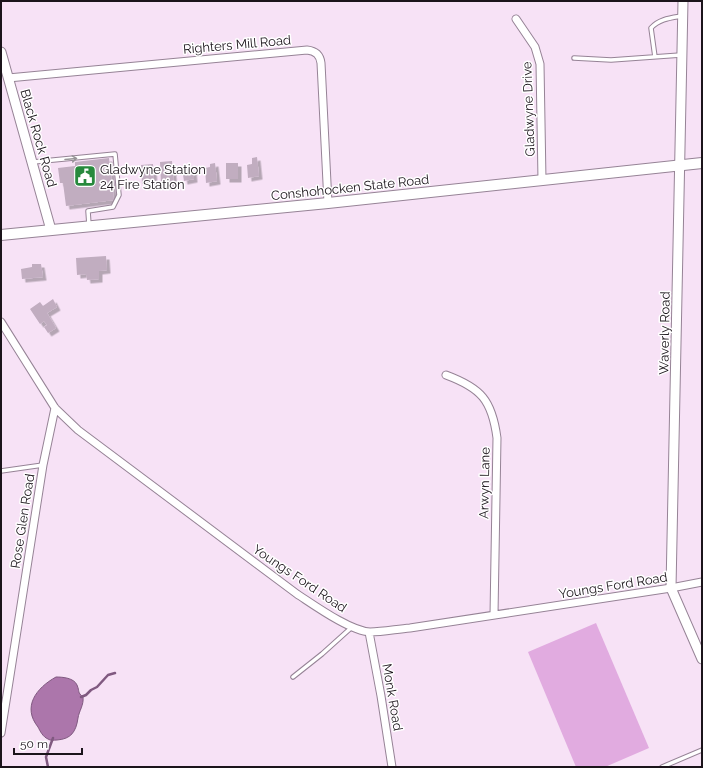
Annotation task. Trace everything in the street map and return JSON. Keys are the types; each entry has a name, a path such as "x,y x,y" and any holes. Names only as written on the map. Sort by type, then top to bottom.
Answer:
{"main road":[{"name":"Conshohocken State Road","path":"1,235 328,203 702,163"}],"street":[{"name":"Waverly Road","path":"683,1 672,588 702,659"},
{"name":"Gladwyne Drive","path":"516,19 535,48 540,64 542,180"},
{"name":"Righters Mill Road","path":"8,78 312,50 319,55 321,63 328,203"},
{"name":"Black Rock Road","path":"1,52 51,230"},
{"name":"Youngs Ford Road","path":"1,322 55,408 92,441 297,594 329,614 369,632 410,628 672,588 702,582"},
{"name":"Arwyn Lane","path":"446,375 464,382 480,394 491,412 497,438 494,615"},
{"name":"Rose Glen Road","path":"1,733 43,465 55,408"},
{"name":"Monk Road","path":"369,632 392,767"}],"lane":[{"path":"656,57 650,28 655,23 665,19 683,16"},
{"path":"574,58 611,60 682,55"},
{"path":"32,162 115,154 119,195 112,207 88,211 89,226"},
{"path":"1,471 43,465"},
{"path":"293,677 322,654 353,626"},
{"path":"662,767 702,750"}],"shaded area":[{"path":"596,623 649,748 605,767 576,767 528,652"},
{"path":"56,677 71,679 76,683 83,700 76,727 72,734 66,738 51,740 43,735 33,720 31,705 37,692"}],"building":[{"path":"257,157 259,176 248,178 247,165 252,164 252,158"},
{"name":"Gladwyne Station 24 Fire Station","path":"109,158 114,200 66,206 63,183 60,183 58,168 75,166 75,162"},
{"path":"172,161 174,185 164,186 161,184 160,162"},
{"path":"215,163 217,181 206,183 205,168 210,167 210,164"},
{"path":"226,163 238,163 238,179 226,179"},
{"path":"153,164 154,183 142,184 141,165"},
{"path":"193,168 194,179 184,181 182,169"},
{"path":"106,256 107,270 99,271 99,279 87,280 86,274 77,275 76,258"},
{"path":"32,264 41,264 43,277 22,279 21,269 32,267"},
{"path":"53,299 57,307 47,313 56,328 48,333 44,327 47,325 44,321 40,324 30,309 40,302 43,306"}],"waterway":[{"path":"81,697 97,687 108,675 115,673"},
{"path":"48,767 46,757 53,738"}],"place":[{"name":"Gladwyne Station 24 Fire Station","path":"85,176"}]}
